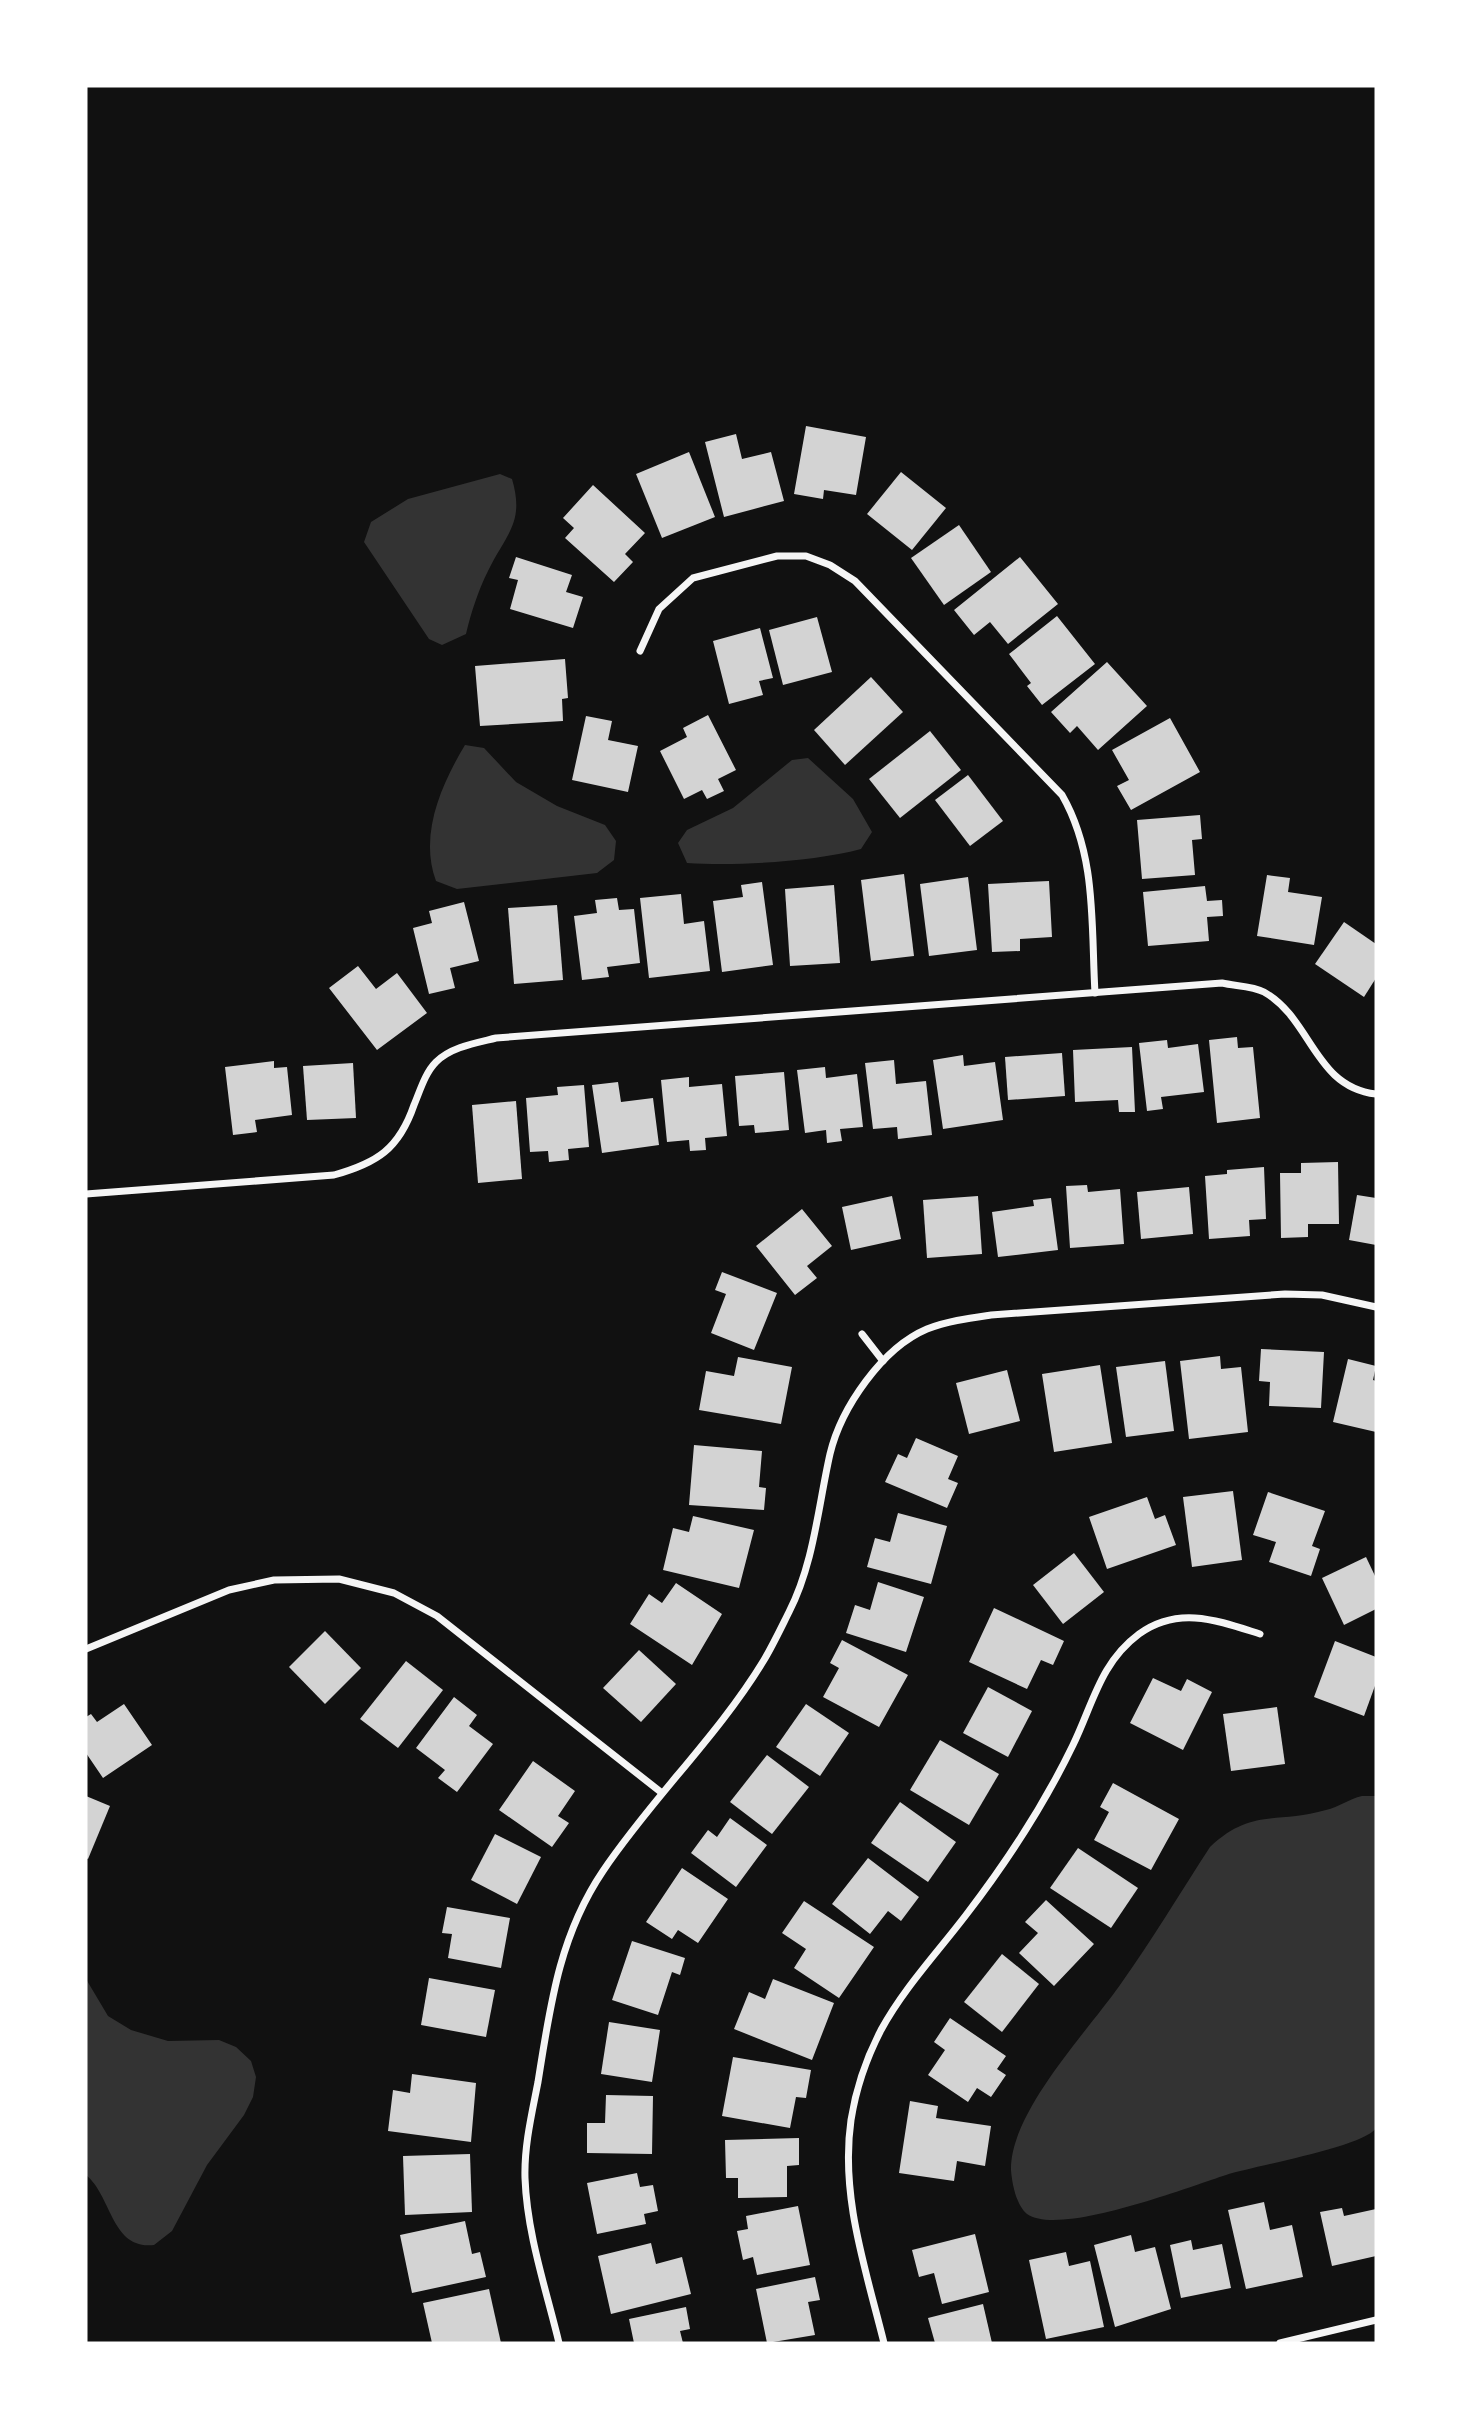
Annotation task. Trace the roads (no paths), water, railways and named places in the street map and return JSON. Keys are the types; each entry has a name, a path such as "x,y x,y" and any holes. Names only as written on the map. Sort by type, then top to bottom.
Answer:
{"street":[{"path":"640,651 659,608 693,578 777,556 806,556 830,565 855,581 1062,795 1076,820 1087,856 1096,993"},
{"path":"86,1194 334,1175 364,1166 391,1149 408,1122 422,1086 436,1062 465,1045 495,1038 1222,983 1262,991 1290,1012 1336,1079 1376,1094"},
{"path":"559,2343 531,2230 525,2177 553,1990 565,1944 580,1907 662,1793 764,1661 793,1603 810,1554 831,1451 851,1401 883,1361 924,1330 955,1320 991,1315 1285,1294 1322,1295 1376,1307"},
{"path":"862,1334 883,1361"},
{"path":"86,1649 229,1590 274,1580 339,1579 394,1593 438,1616 662,1793"},
{"path":"884,2343 854,2221 847,2165 851,2119 862,2071 882,2029 907,1989 967,1913 1022,1835 1073,1745 1096,1686 1114,1656 1141,1632 1171,1620 1203,1616 1260,1634"},
{"path":"1280,2343 1376,2320"}]}
